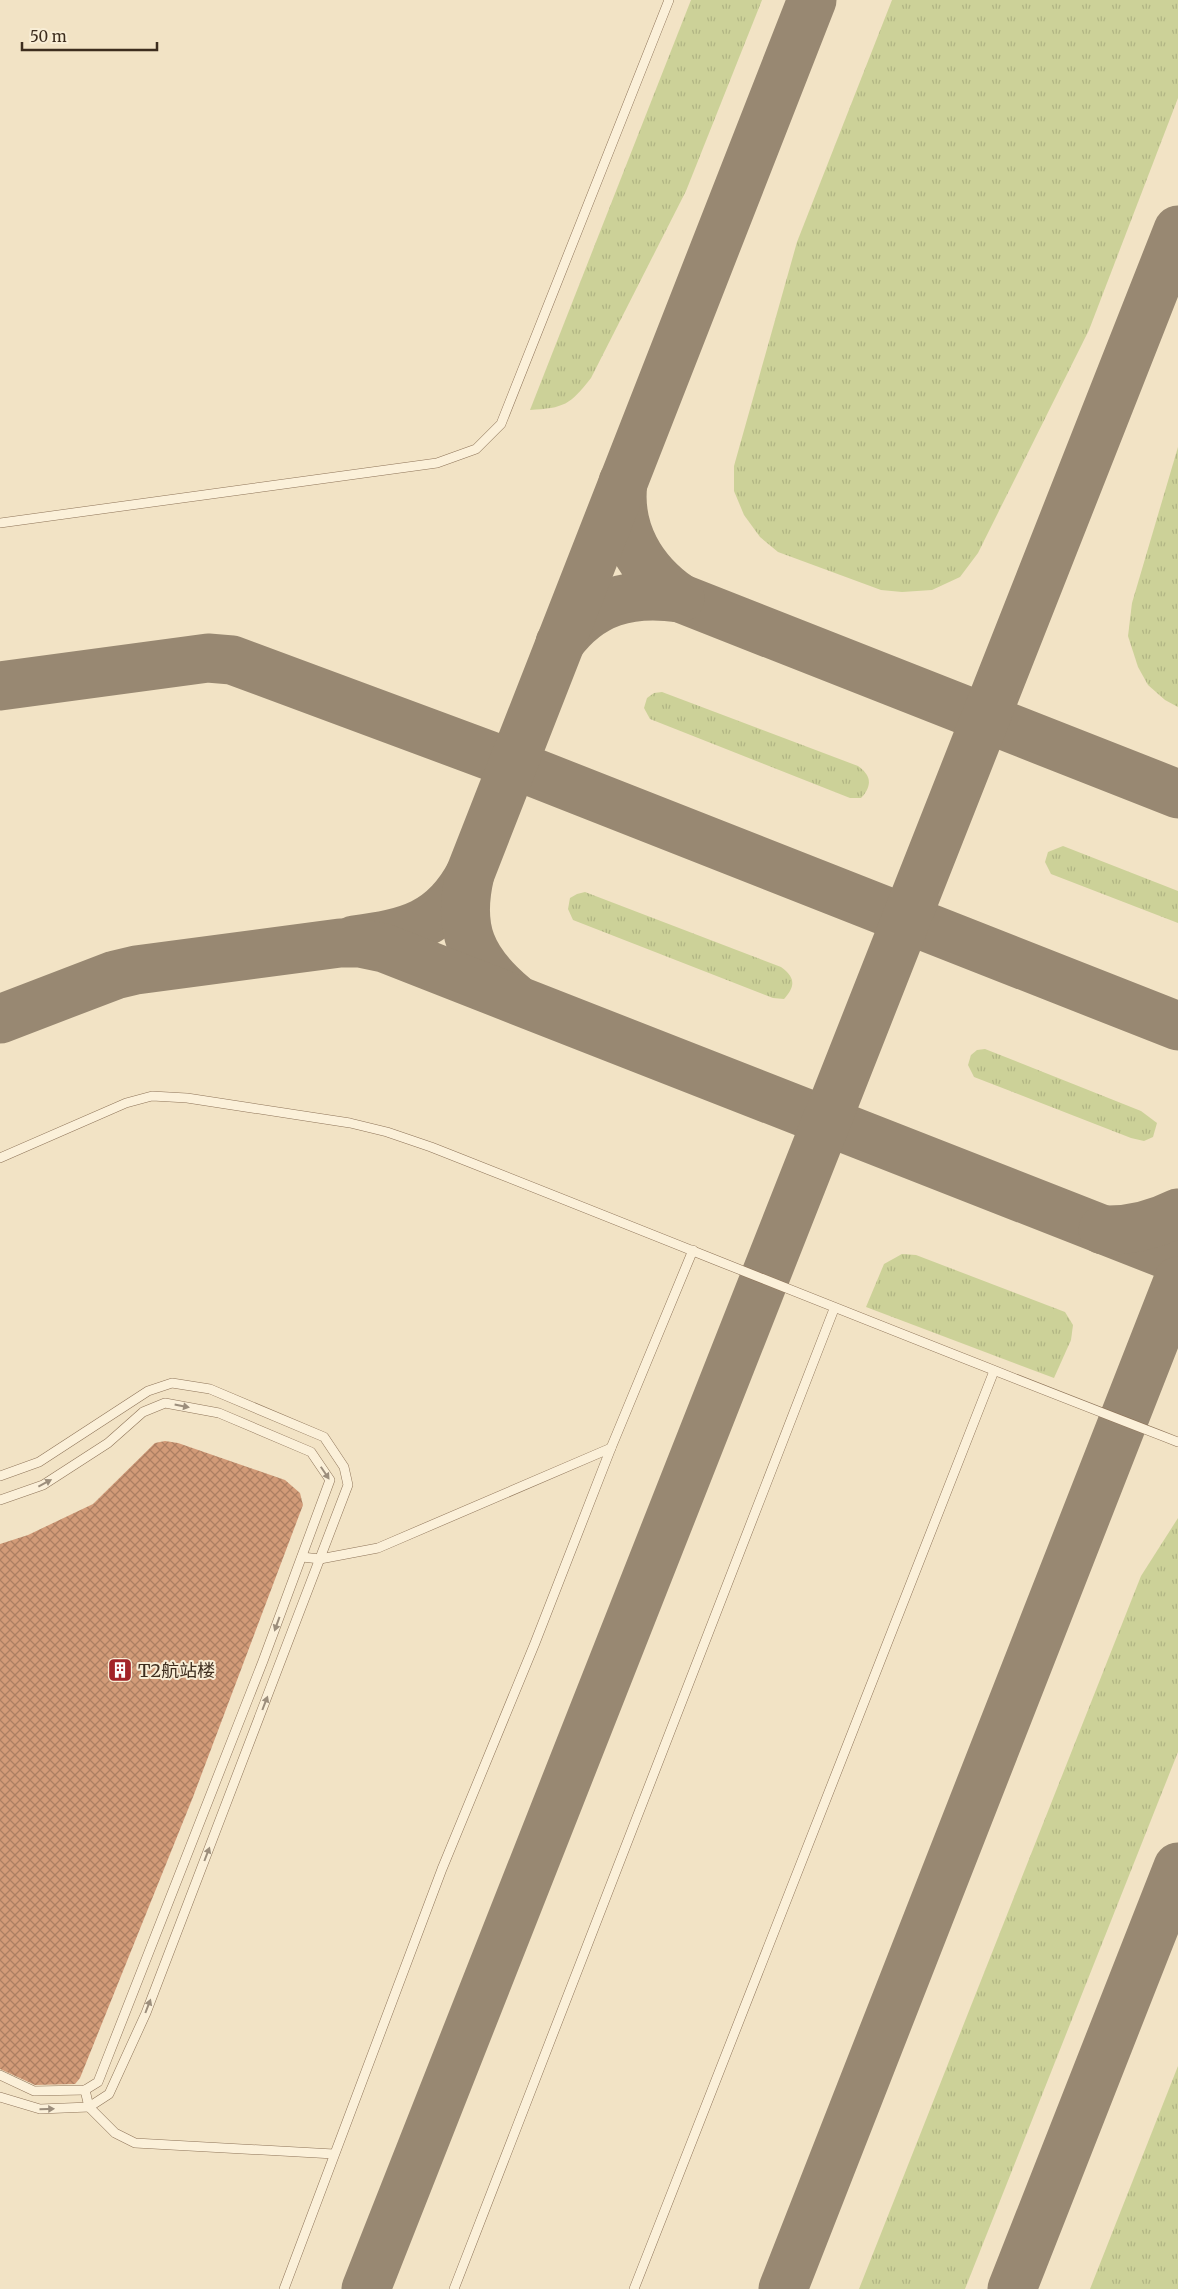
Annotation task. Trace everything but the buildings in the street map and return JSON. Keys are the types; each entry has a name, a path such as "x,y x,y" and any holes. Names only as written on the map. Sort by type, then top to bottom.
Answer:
{"lane":[{"path":"0,523 437,463 476,449 501,424 670,0"},
{"path":"0,1158 126,1103 152,1096 187,1098 350,1123 388,1132 693,1250 834,1309 1178,1442"},
{"path":"284,2289 442,1869 535,1643 611,1448 693,1250"},
{"path":"454,2289 834,1309"},
{"path":"634,2289 994,1371"},
{"path":"0,1476 39,1462 148,1392 172,1383 210,1389 324,1437 344,1467 348,1485 146,2013 109,2094 89,2107 40,2109 0,2097"},
{"path":"0,1500 43,1485 108,1443 143,1412 165,1402 219,1413 311,1452 330,1480 264,1661 98,2082 85,2090 34,2091 0,2075"},
{"path":"302,1557 320,1559 378,1548 611,1448"},
{"path":"85,2090 89,2107 115,2133 134,2143 219,2146 334,2154"}],"green space":[{"path":"691,0 762,0 686,191 591,378 577,394 565,403 551,408 530,410"},
{"path":"892,0 1178,0 1178,98 1089,330 978,553 960,577 932,590 902,592 881,590 778,552 760,537 744,515 734,491 734,466 797,242"},
{"path":"1178,447 1178,707 1165,700 1148,685 1138,667 1128,636 1132,603"},
{"path":"662,692 858,766 866,774 869,781 865,794 861,798 850,798 650,719 644,708 647,698 654,693"},
{"path":"1063,846 1178,891 1178,923 1051,874 1045,862 1048,852"},
{"path":"585,892 781,967 791,978 791,990 784,999 773,998 573,920 568,909 570,898"},
{"path":"985,1049 1141,1111 1157,1123 1153,1137 1144,1141 1131,1138 974,1077 968,1065 971,1055 977,1050"},
{"path":"902,1254 916,1255 1065,1312 1073,1325 1071,1340 1054,1378 866,1307 884,1264"},
{"path":"1178,1518 1178,1752 965,2289 859,2289 1141,1576"},
{"path":"1178,2066 1178,2289 1090,2289"}],"taxiway":[{"path":"514,997 487,970 471,943 465,911 470,874 812,0"},
{"path":"366,2289 1178,230"},
{"path":"560,643 585,617 598,608 613,602 645,596 680,598 654,575 643,562 635,548 628,533 624,517 622,500 623,482"},
{"path":"680,598 1178,794"},
{"path":"0,686 208,658 232,660 512,764 1178,1026"},
{"path":"354,940 391,934 422,924 448,905 470,874"},
{"path":"0,1019 115,975 136,970 340,943 360,943 384,948 1178,1259"},
{"path":"1103,1230 1142,1226 1178,1213"},
{"path":"783,2289 1178,1281"},
{"path":"1012,2289 1178,1867"}],"place":[{"name":"T2航站楼","path":"120,1670"}]}
